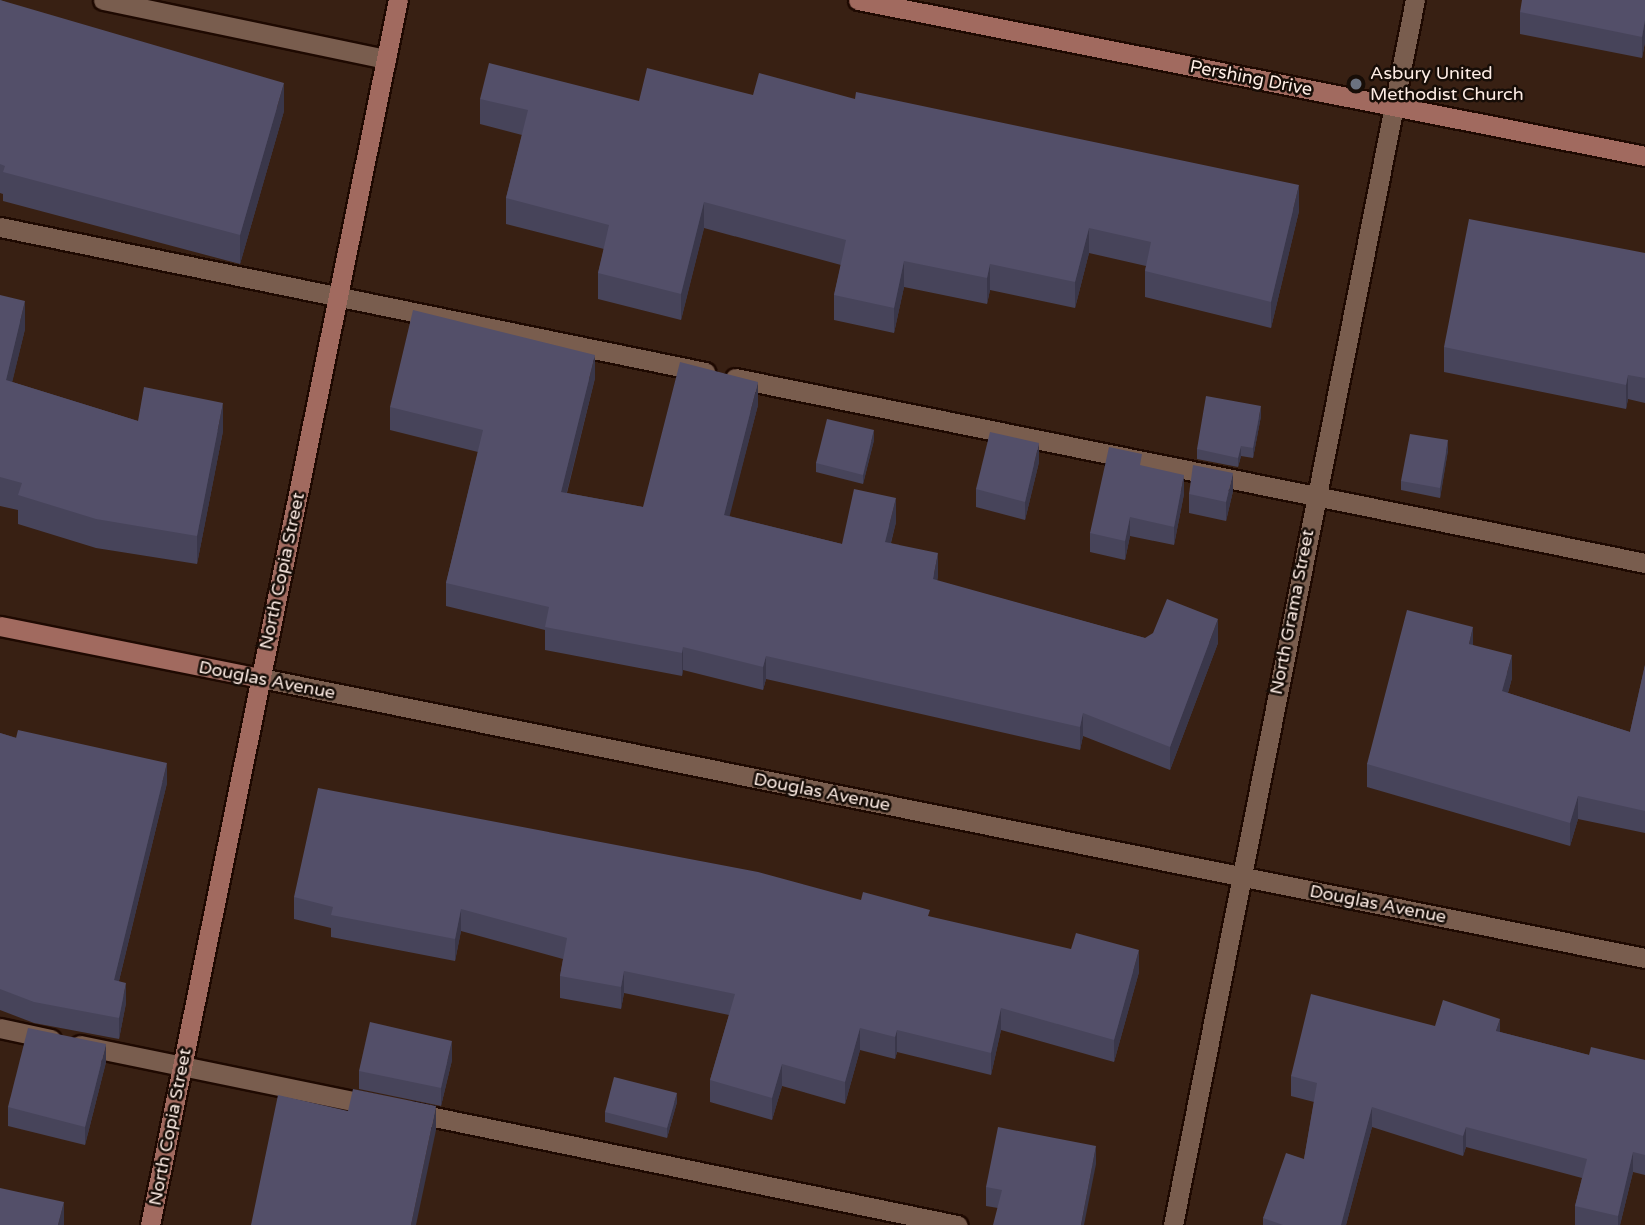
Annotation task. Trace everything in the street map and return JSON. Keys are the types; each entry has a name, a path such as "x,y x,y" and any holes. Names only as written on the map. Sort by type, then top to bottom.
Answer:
{"main road":[{"name":"North Copia Street","path":"150,1225 398,0"},
{"name":"Pershing Drive","path":"867,1 1645,156"},
{"name":"Douglas Avenue","path":"0,626 261,678"}],"street":[{"path":"103,0 386,59"},
{"name":"North Grama Street","path":"1173,1225 1238,876 1415,0"},
{"path":"0,226 1645,563"},
{"name":"Douglas Avenue","path":"261,678 1645,958"},
{"path":"0,1028 957,1225"}],"building":[{"path":"0,0 284,83 240,235 3,172 5,166 0,164"},
{"path":"1522,0 1645,0 1642,37 1520,12"},
{"path":"489,63 639,101 647,68 753,95 759,73 855,99 856,92 1299,185 1271,302 1145,271 1151,242 1089,228 1075,282 990,264 987,278 904,261 894,308 834,295 846,240 704,202 681,294 598,273 609,225 506,198 528,110 480,99"},
{"path":"1469,219 1645,253 1645,378 1628,375 1626,385 1444,347"},
{"path":"0,295 25,301 6,380 138,421 144,387 223,403 197,536 96,519 18,495 22,483 0,477"},
{"path":"413,310 595,355 561,492 643,507 680,362 758,382 724,515 842,544 854,489 896,498 885,542 938,553 933,579 1145,638 1153,633 1167,599 1218,619 1170,747 1083,713 1080,727 766,656 763,667 683,647 682,653 545,627 549,607 446,583 483,430 390,407"},
{"path":"1206,396 1261,406 1253,448 1241,446 1238,458 1197,449"},
{"path":"827,419 874,430 863,475 816,463"},
{"path":"990,432 1039,443 1025,502 976,489"},
{"path":"1410,434 1448,440 1440,488 1401,481"},
{"path":"1109,447 1142,454 1140,465 1184,475 1174,527 1130,517 1125,541 1090,533"},
{"path":"1193,465 1233,473 1226,502 1189,494"},
{"path":"1407,610 1473,627 1469,644 1512,655 1502,691 1630,732 1645,665 1645,811 1578,796 1570,823 1367,764"},
{"path":"18,730 167,763 114,980 126,983 119,1018 34,1002 0,989 0,733 16,738"},
{"path":"318,788 758,872 861,900 863,892 930,910 928,916 1071,949 1076,933 1139,950 1114,1040 1001,1008 991,1053 897,1030 895,1037 860,1028 845,1082 782,1064 772,1098 710,1080 735,994 624,971 621,987 560,976 567,938 461,909 455,939 331,915 333,907 294,897"},
{"path":"1311,994 1435,1026 1443,1000 1500,1019 1496,1031 1589,1055 1591,1047 1645,1060 1645,1155 1633,1152 1618,1216 1575,1206 1587,1159 1466,1127 1463,1136 1372,1107 1341,1225 1283,1225 1263,1218 1286,1153 1304,1159 1317,1083 1291,1076"},
{"path":"370,1022 452,1041 441,1088 359,1071"},
{"path":"28,1028 106,1044 85,1127 8,1107"},
{"path":"614,1077 677,1093 667,1128 605,1112"},
{"path":"353,1089 436,1106 411,1225 251,1225 278,1095 348,1111"},
{"path":"998,1127 1096,1146 1081,1225 993,1225 1002,1190 986,1187"},
{"path":"0,1188 64,1202 58,1225 0,1225"}],"place":[{"name":"Asbury United Methodist Church","path":"1356,84"}]}
